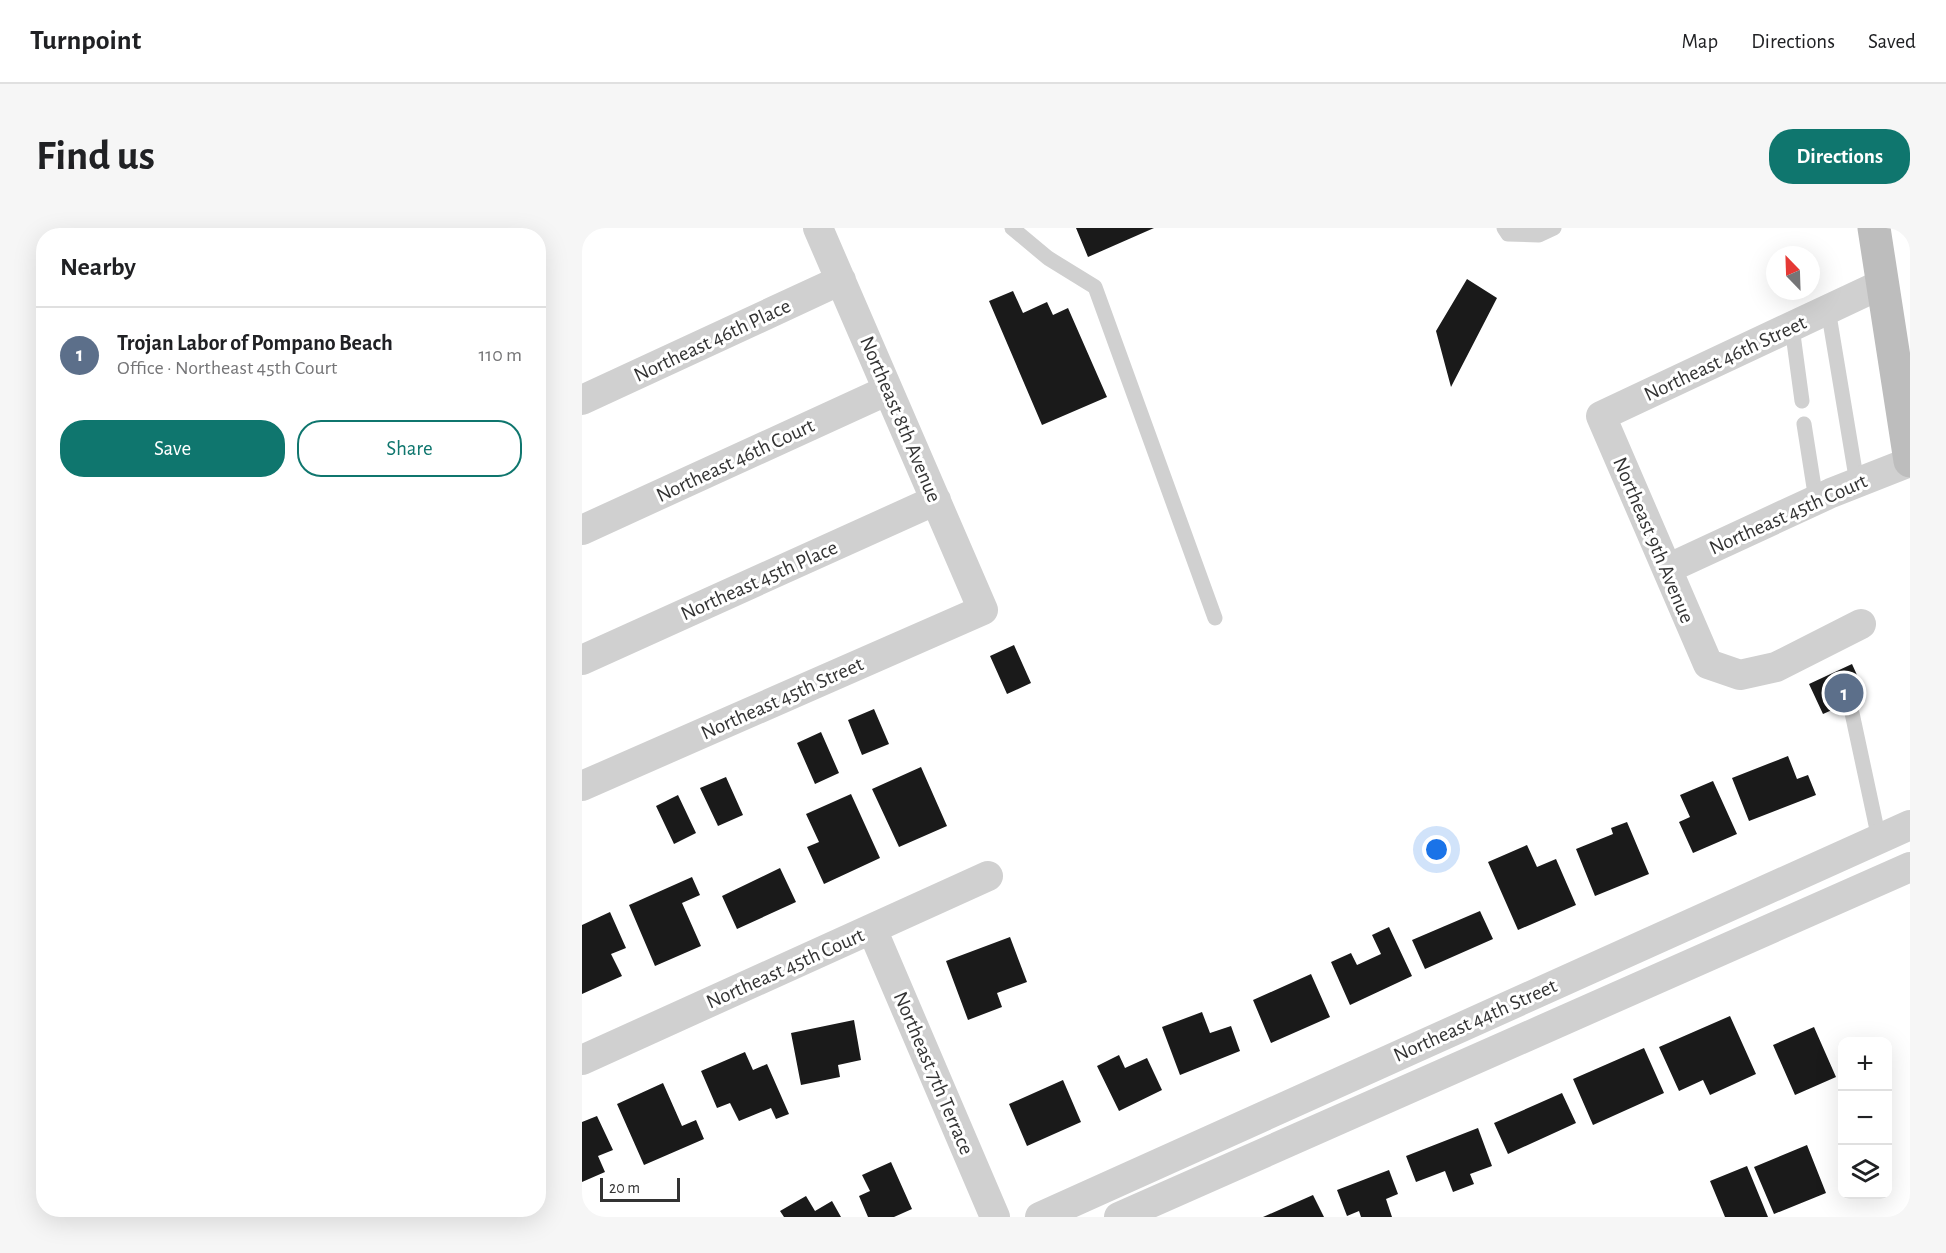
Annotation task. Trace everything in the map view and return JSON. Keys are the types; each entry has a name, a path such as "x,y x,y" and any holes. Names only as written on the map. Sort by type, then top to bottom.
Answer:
{"main road":[{"path":"1874,228 1910,462"}],"street":[{"name":"Northeast 8th Avenue","path":"818,228 982,610"},
{"name":"Northeast 46th Place","path":"582,400 841,280"},
{"name":"Northeast 46th Street","path":"1601,416 1882,284"},
{"name":"Northeast 46th Court","path":"582,530 888,390"},
{"name":"Northeast 9th Avenue","path":"1601,416 1708,664 1740,675 1776,667 1861,624"},
{"name":"Northeast 45th Court","path":"1667,569 1816,500 1910,462"},
{"name":"Northeast 45th Place","path":"582,660 936,500"},
{"name":"Northeast 45th Street","path":"582,786 982,610"},
{"name":"Northeast 44th Street","path":"1040,1217 1910,825"},
{"name":"Northeast 44th Street","path":"1119,1217 1910,867"},
{"name":"Northeast 45th Court","path":"582,1060 988,876"},
{"name":"Northeast 7th Terrace","path":"872,929 995,1217"}],"lane":[{"path":"1012,228 1048,258 1095,287 1215,618"},
{"path":"1506,231 1539,235 1554,228"},
{"path":"1828,309 1857,483"},
{"path":"1792,327 1802,401"},
{"path":"1804,424 1816,500"},
{"path":"1852,713 1879,838"}],"building":[{"path":"1076,228 1154,228 1088,257"},
{"path":"1467,279 1497,298 1451,387 1436,331"},
{"path":"1013,291 1023,313 1047,302 1053,315 1068,308 1107,397 1042,425 989,301"},
{"path":"1014,645 1031,683 1007,694 990,656"},
{"path":"1852,664 1866,695 1823,714 1809,684"},
{"path":"874,709 889,744 862,755 848,720"},
{"path":"821,732 839,773 815,784 797,743"},
{"path":"1788,756 1797,779 1808,775 1816,795 1749,821 1732,778"},
{"path":"921,767 947,826 899,847 872,789"},
{"path":"726,777 743,815 718,826 700,788"},
{"path":"1713,781 1737,834 1693,853 1679,822 1690,817 1680,795"},
{"path":"851,794 880,858 824,884 807,847 819,842 806,814"},
{"path":"678,795 696,833 674,844 656,806"},
{"path":"1627,822 1649,874 1595,896 1576,849 1613,834 1611,828"},
{"path":"1527,845 1537,867 1556,859 1576,905 1518,930 1488,862"},
{"path":"780,868 796,902 737,929 722,896"},
{"path":"692,877 700,895 682,903 701,946 655,966 629,905"},
{"path":"1480,911 1493,939 1425,969 1412,940"},
{"path":"610,912 626,948 611,954 622,976 582,994 582,925"},
{"path":"1389,927 1412,976 1350,1005 1331,962 1351,953 1357,965 1381,954 1372,935"},
{"path":"1010,937 1027,982 997,993 1002,1007 968,1020 946,961"},
{"path":"1311,974 1330,1017 1271,1043 1253,1000"},
{"path":"1202,1012 1210,1033 1231,1026 1240,1051 1180,1075 1162,1027"},
{"path":"1730,1016 1756,1074 1710,1095 1703,1080 1679,1091 1659,1047"},
{"path":"854,1020 861,1060 838,1065 840,1077 801,1085 791,1033"},
{"path":"1814,1027 1836,1077 1795,1095 1773,1045"},
{"path":"1644,1048 1664,1093 1593,1125 1573,1079"},
{"path":"745,1052 753,1070 767,1064 789,1114 776,1119 771,1108 739,1121 730,1103 717,1108 701,1071"},
{"path":"1119,1055 1125,1068 1147,1058 1162,1090 1119,1111 1097,1066"},
{"path":"1063,1080 1081,1122 1027,1146 1009,1104"},
{"path":"663,1083 682,1126 696,1120 704,1139 644,1165 617,1104"},
{"path":"1562,1093 1576,1123 1508,1154 1494,1123"},
{"path":"597,1116 613,1150 598,1156 605,1172 582,1182 582,1122"},
{"path":"1478,1128 1492,1166 1470,1174 1474,1184 1453,1192 1445,1171 1416,1182 1406,1156"},
{"path":"1807,1145 1826,1193 1774,1214 1754,1167"},
{"path":"891,1162 912,1209 894,1217 868,1217 859,1196 870,1191 862,1175"},
{"path":"1747,1166 1768,1217 1725,1217 1710,1181"},
{"path":"1389,1170 1398,1194 1386,1199 1392,1217 1361,1217 1359,1211 1347,1216 1337,1190"},
{"path":"1313,1195 1324,1217 1263,1217"},
{"path":"806,1196 815,1211 832,1201 841,1217 784,1217 780,1211"}],"place":[{"name":"Trojan Labor of Pompano Beach","path":"1844,693"}]}
